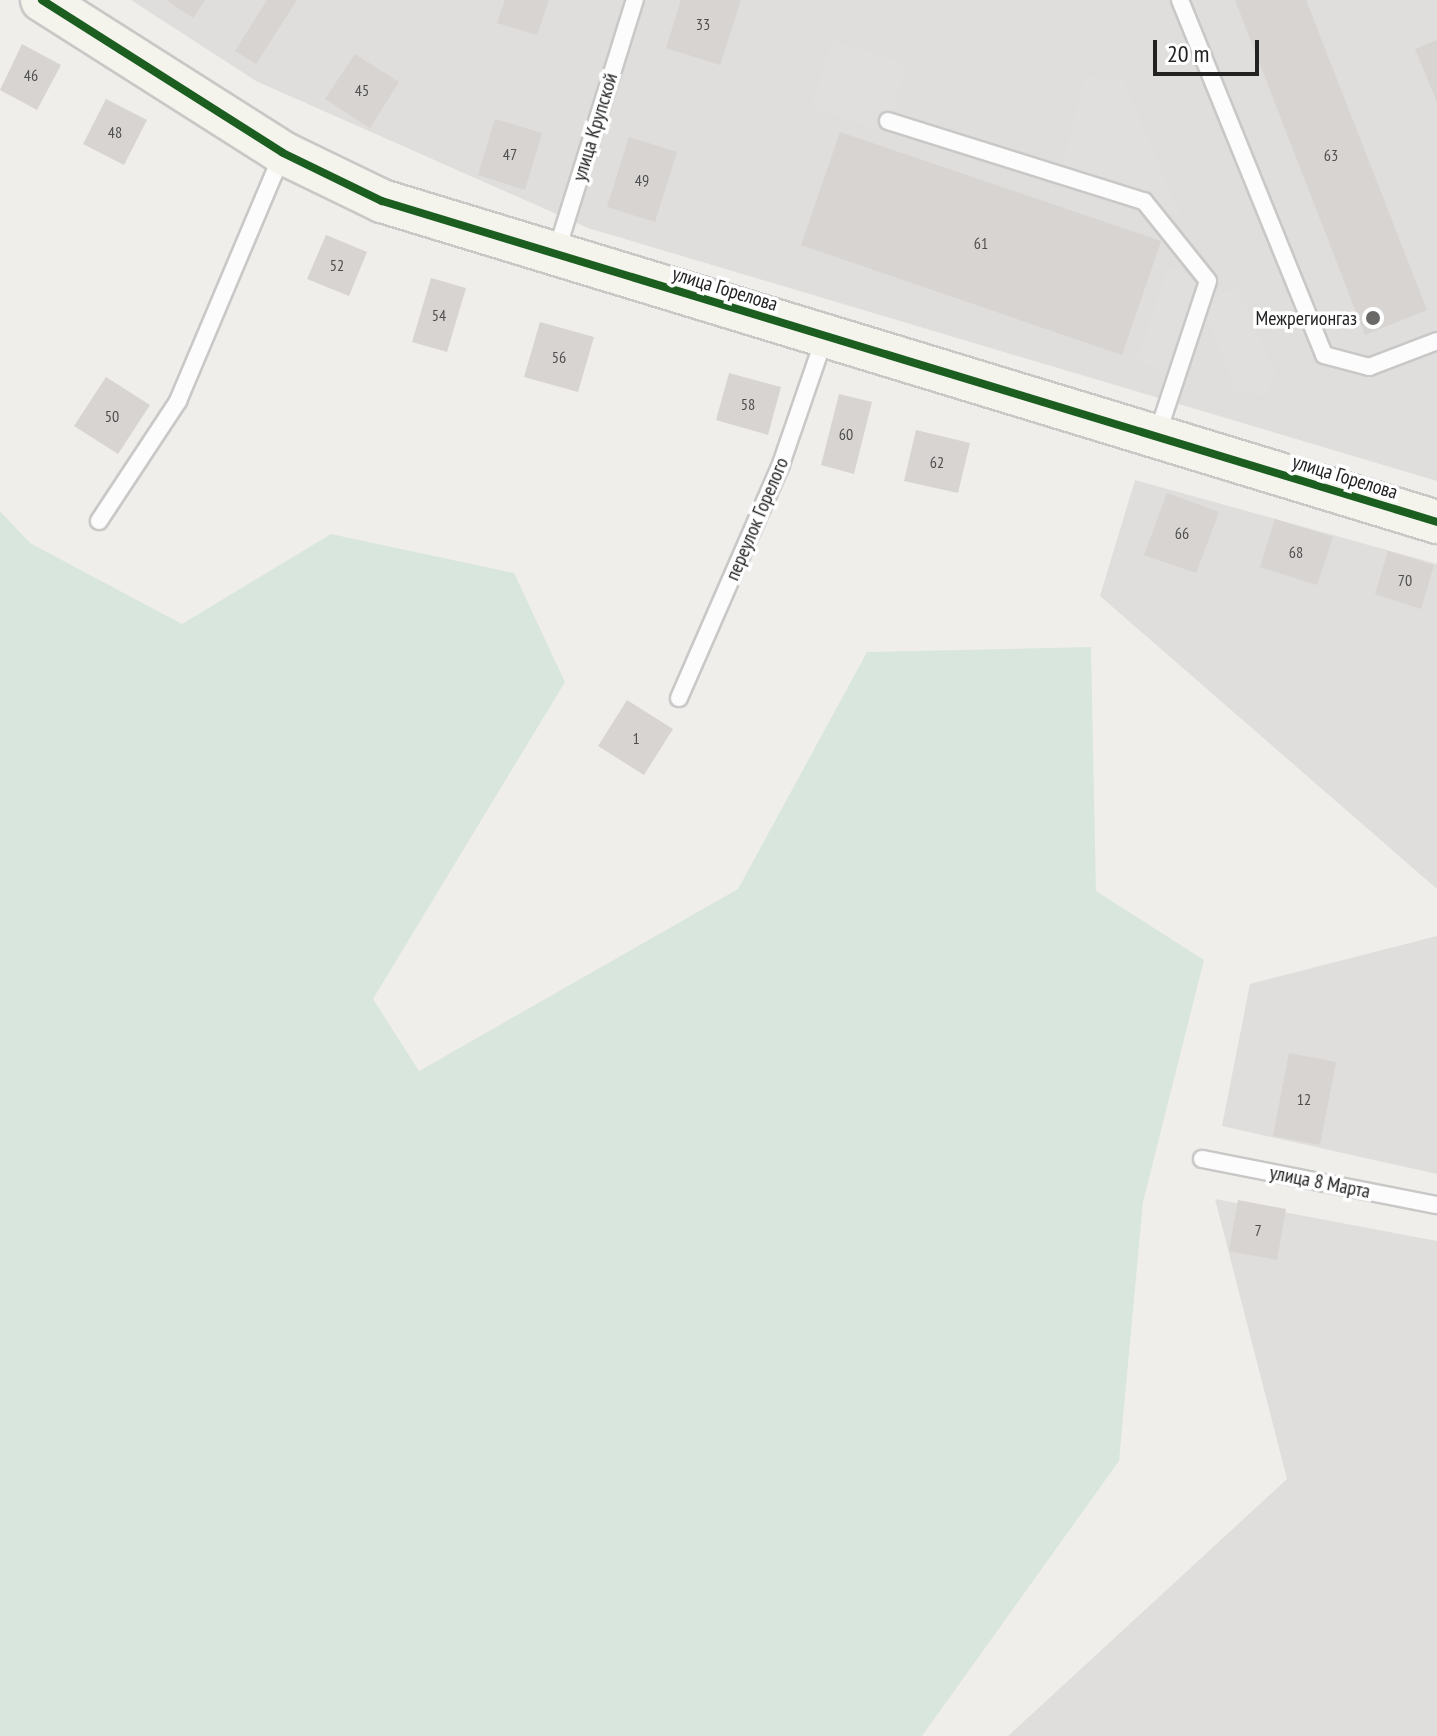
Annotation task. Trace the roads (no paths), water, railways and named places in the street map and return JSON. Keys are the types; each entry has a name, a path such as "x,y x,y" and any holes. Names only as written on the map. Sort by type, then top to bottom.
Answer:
{"street":[{"name":"улица Горелова","path":"42,0 283,153 382,201 1437,522"}],"lane":[{"name":"улица Крупской","path":"556,255 635,0"},
{"path":"1180,0 1324,355 1369,367 1437,341"},
{"path":"888,121 1144,201 1208,281 1156,436"},
{"path":"99,521 178,401 283,153"},
{"name":"переулок Горелого","path":"679,698 781,464 825,336"},
{"name":"улица 8 Марта","path":"1202,1159 1437,1205"}],"place":[{"name":"Межрегионгаз","path":"1373,318"}]}
